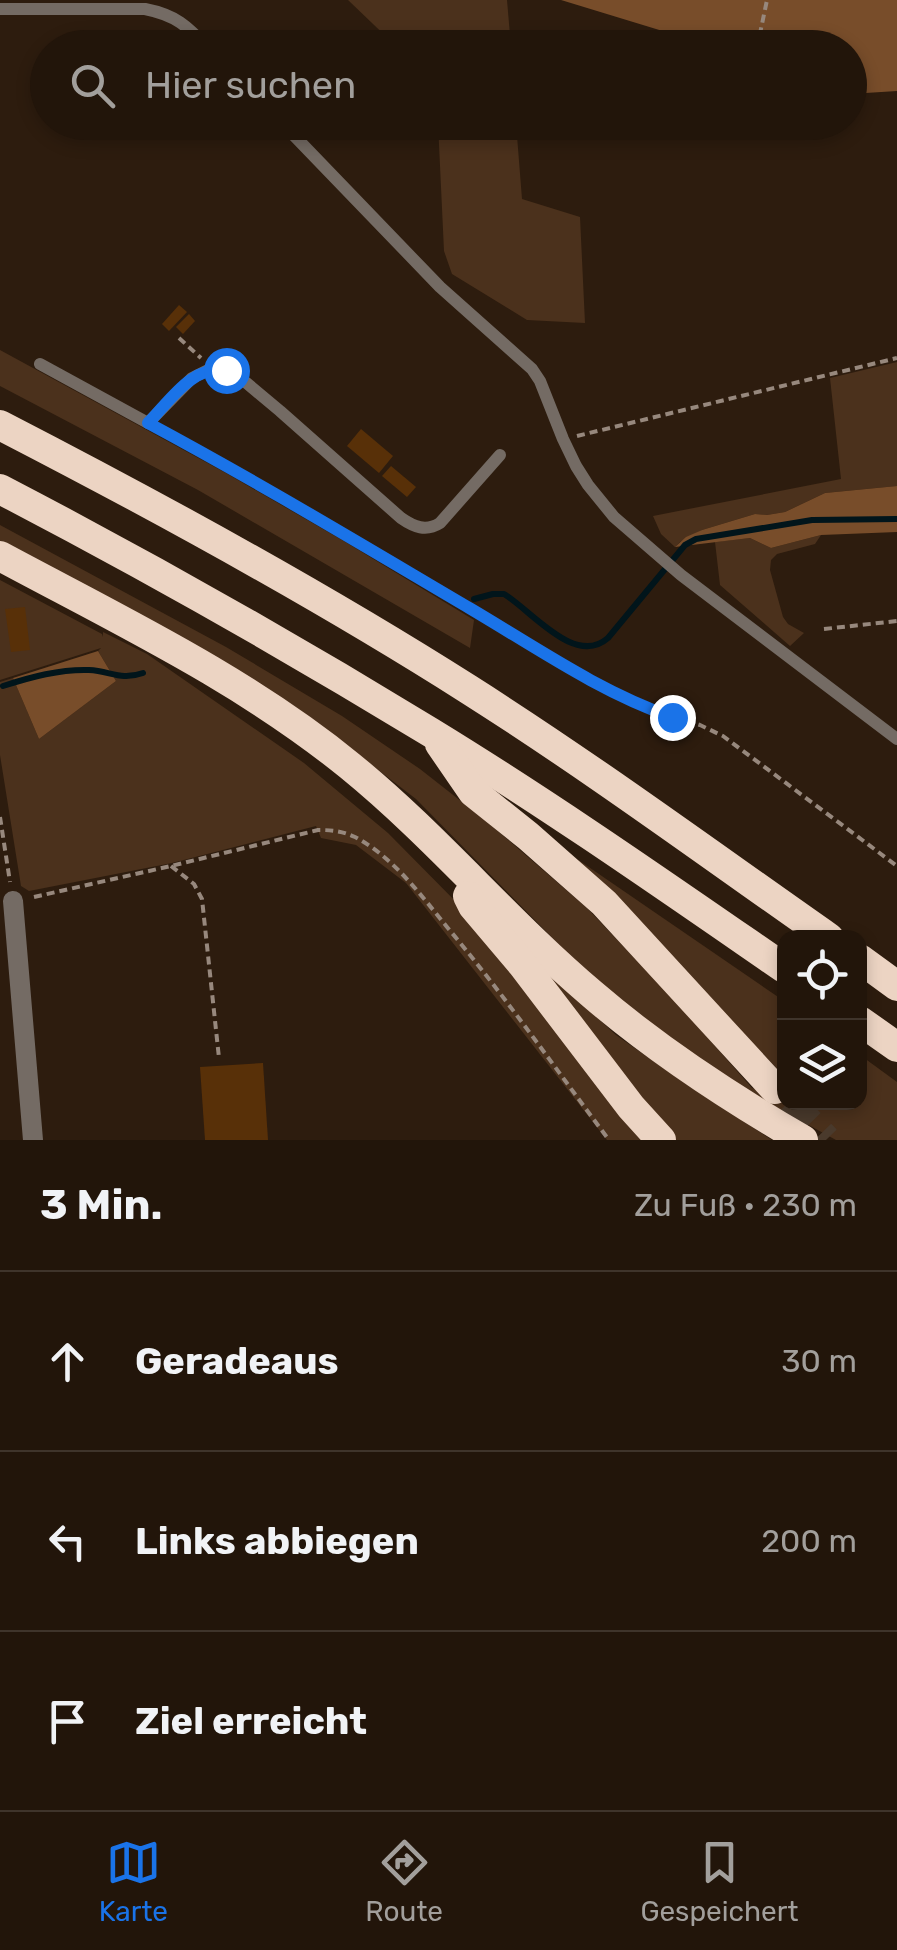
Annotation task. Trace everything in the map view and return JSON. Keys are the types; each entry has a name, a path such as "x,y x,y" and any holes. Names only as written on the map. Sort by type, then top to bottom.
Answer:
{"highway":[{"path":"0,425 163,512 428,665 817,930"},
{"path":"0,489 234,616 433,734 572,823 777,963"},
{"path":"0,556 170,648 295,724 401,810 535,942 641,1035 722,1092 803,1140"},
{"path":"433,734 473,792 604,904 775,1088"},
{"path":"449,855 473,906 661,1140"},
{"path":"867,964 897,986"},
{"path":"867,1025 897,1047"}],"street":[{"path":"13,901 33,1140"}],"lane":[{"path":"0,9 145,9 178,19 189,30"},
{"path":"298,140 440,287 524,359 540,381 576,466 622,524 897,739"},
{"path":"40,364 148,423 192,378 210,369 226,370 280,411 402,518 422,528 440,523 500,455"}],"path":[{"path":"761,30 767,0"},
{"path":"179,338 185,343"},
{"path":"563,439 897,358"},
{"path":"148,423 347,534 592,681 647,708 723,736 897,866"},
{"path":"824,629 897,621"},
{"path":"0,817 13,901 318,830 340,830 358,838 379,852 420,894 499,988 610,1140"},
{"path":"171,866 194,884 202,899 219,1058"}],"shaded area":[{"path":"348,0 507,0 510,30 379,30"},
{"path":"561,0 897,0 897,91 867,93 867,30 659,30"},
{"path":"439,140 517,140 522,199 580,217 585,323 527,320 452,274 444,251"},
{"path":"0,350 224,472 474,620 470,648 198,490 0,386"},
{"path":"897,362 897,486 825,493 785,512 755,514 702,530 675,547 661,534 653,516 841,479 830,378"},
{"path":"897,486 897,532 821,535 771,548 750,538 675,547 702,530 755,514 785,512 825,493"},
{"path":"0,525 226,647 342,716 420,769 587,908 752,1088 777,1089 777,1108 739,1087 646,1022 579,965 416,799 308,716 0,542"},
{"path":"821,535 815,544 777,554 771,560 770,570 783,617 804,633 790,646 720,585 715,542 750,538 771,548"},
{"path":"0,580 103,637 103,632 147,654 304,763 388,833 469,915 644,1140 607,1140 406,883 356,845 321,838 316,826 172,863 29,891 21,886 0,755 0,682 13,678 39,739 116,681 98,651 101,648 0,680"},
{"path":"98,651 116,681 39,739 13,678"},
{"path":"577,859 777,996 777,1069"},
{"path":"549,973 616,1035 772,1140 674,1140 546,976"},
{"path":"867,1060 897,1082 897,1140 836,1140 781,1110 867,1110"}],"building":[{"path":"179,305 187,312 169,331 162,324"},
{"path":"189,314 195,321 183,334 176,327"},
{"path":"361,429 393,456 379,473 347,446"},
{"path":"391,466 416,487 407,497 382,476"},
{"path":"25,607 30,650 11,652 5,609"},
{"path":"263,1063 268,1140 205,1140 200,1067"}],"waterway":[{"path":"474,599 504,594 568,641 595,645 608,638 685,545 696,539 812,520 897,519"},
{"path":"3,686 67,671 122,676 143,673"}],"tunnel":[{"path":"797,1110 826,1140"}],"route":[{"path":"226,370 210,369 192,378 148,423 347,534 578,674 672,717"}]}
